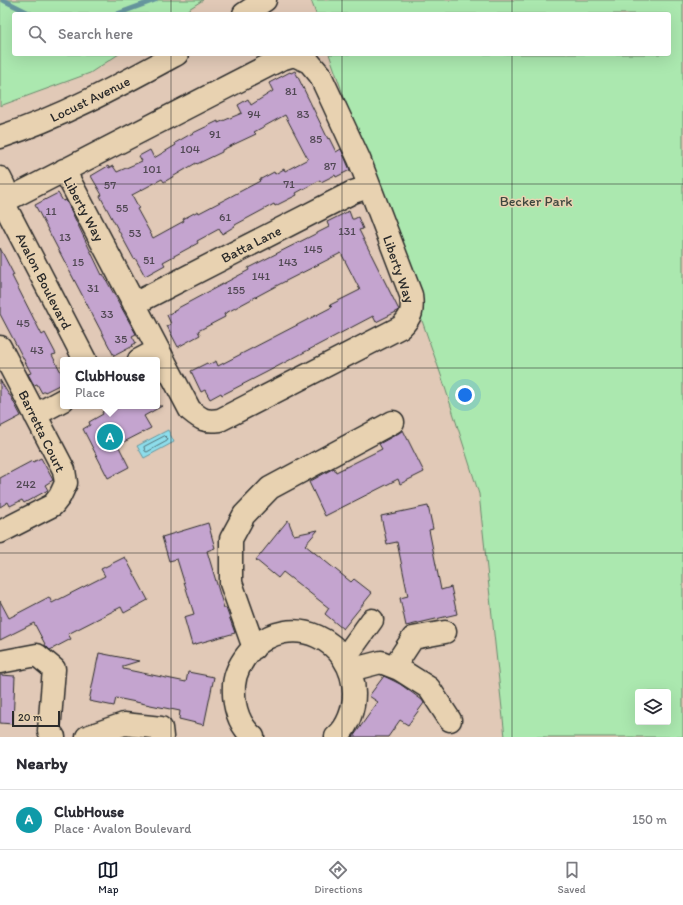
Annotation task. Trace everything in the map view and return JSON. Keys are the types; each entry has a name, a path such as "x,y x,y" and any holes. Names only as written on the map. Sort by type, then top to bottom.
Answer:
{"street":[{"path":"247,12 265,0"},
{"name":"Locust Avenue","path":"0,137 41,123 120,85 174,56"},
{"name":"Liberty Way","path":"2,201 280,59 290,56"},
{"name":"Liberty Way","path":"64,170 190,410 200,419 210,421 220,420 401,326 409,318 412,308 410,295 359,159 320,75 309,62 296,56"},
{"name":"Avalon Boulevard","path":"0,178 4,186 2,201 83,357"},
{"name":"Batta Lane","path":"134,304 353,192 369,187"},
{"name":"Barretta Court","path":"0,347 5,370 35,415 64,470 66,483 60,496 53,505 0,532"},
{"path":"145,357 158,350"},
{"path":"35,415 60,402"},
{"path":"254,648 231,583 231,539 244,516 270,488 393,422"},
{"path":"347,665 372,620"},
{"path":"251,737 238,718 233,698 235,677 244,658 259,642 278,633 299,631 319,637 336,648 347,665 354,682 354,702 349,720 336,737"},
{"path":"394,667 413,638 445,632"},
{"path":"0,662 37,655 54,669 49,731 54,737"},
{"path":"347,665 381,662 394,667 429,688 450,720"},
{"path":"87,737 124,724 161,728 162,737"}],"green space":[{"path":"0,0 203,0 184,12 12,12 12,56 116,56 90,73 0,106"},
{"name":"Becker Park","path":"311,0 683,0 683,737 505,737 479,494 442,378 330,56 671,56 671,12 315,12"}],"water":[{"path":"168,430 174,442 144,458 137,446"}],"building":[{"path":"295,71 328,139 329,138 336,152 341,149 350,170 321,182 320,180 296,193 297,195 275,206 274,204 235,225 222,234 219,229 197,241 198,243 163,262 165,265 145,276 135,258 134,259 100,196 102,195 91,176 108,166 109,168 113,166 117,172 142,161 139,156 150,150 154,158 176,145 175,143 189,135 218,121 218,123 242,113 238,105 248,99 251,105 273,91 269,83 290,72","holes":["285,115 308,159 285,171 284,169 275,174 274,172 199,213 198,211 183,219 184,221 153,238 137,209 139,208 132,195 162,179 164,182 196,163 197,164 222,152 222,150 256,134 254,132"]},
{"path":"58,193 63,201 66,200 102,275 103,274 136,334 132,336 136,343 132,345 133,346 114,356 35,205"},
{"path":"349,211 352,219 358,217 363,229 359,230 399,310 376,322 373,316 222,395 221,393 210,399 205,390 201,392 191,371 207,363 208,365 216,361 218,366 332,307 330,305 360,290 341,253 224,314 225,317 198,331 200,335 178,347 167,326 171,324 167,315 249,270 248,268 329,227 327,222"},
{"path":"0,248 14,275 12,276 42,335 45,333 56,354 52,355 60,370 60,384 42,393 37,384 34,385 28,374 31,373 0,314"},
{"path":"0,380 21,416 0,427"},
{"path":"108,409 157,409 144,416 151,428 118,445 129,467 108,478 83,429 90,425 89,422 103,414 102,412"},
{"path":"403,430 424,472 400,484 398,479 325,516 309,482 334,468 336,472 382,449 379,444"},
{"path":"41,458 53,480 45,485 48,490 24,503 22,500 10,506 8,502 0,507 0,478 32,461 33,462"},
{"path":"428,506 433,529 429,530 441,590 451,587 457,614 406,626 400,598 408,596 397,542 387,544 381,516"},
{"path":"288,520 294,535 318,530 305,545 351,582 354,579 372,593 343,629 325,614 329,608 283,572 278,578 256,560"},
{"path":"208,523 215,548 207,551 224,608 226,608 235,633 192,645 184,617 194,614 177,559 169,561 162,537"},
{"path":"125,557 148,600 124,613 121,607 68,634 71,639 50,650 46,646 34,623 0,640 0,601 9,618 49,597 52,603 105,576 101,569"},
{"path":"99,653 139,661 123,666 123,669 186,682 188,672 214,677 204,725 179,719 180,711 116,698 114,706 89,701"},
{"path":"0,675 15,676 13,724 0,723"},
{"path":"384,676 400,684 424,703 408,725 400,720 388,737 353,737 378,702 369,696"}],"waterway":[{"path":"3,0 27,12"},
{"path":"122,12 155,0"}],"place":[{"name":"ClubHouse","path":"110,437"}]}
